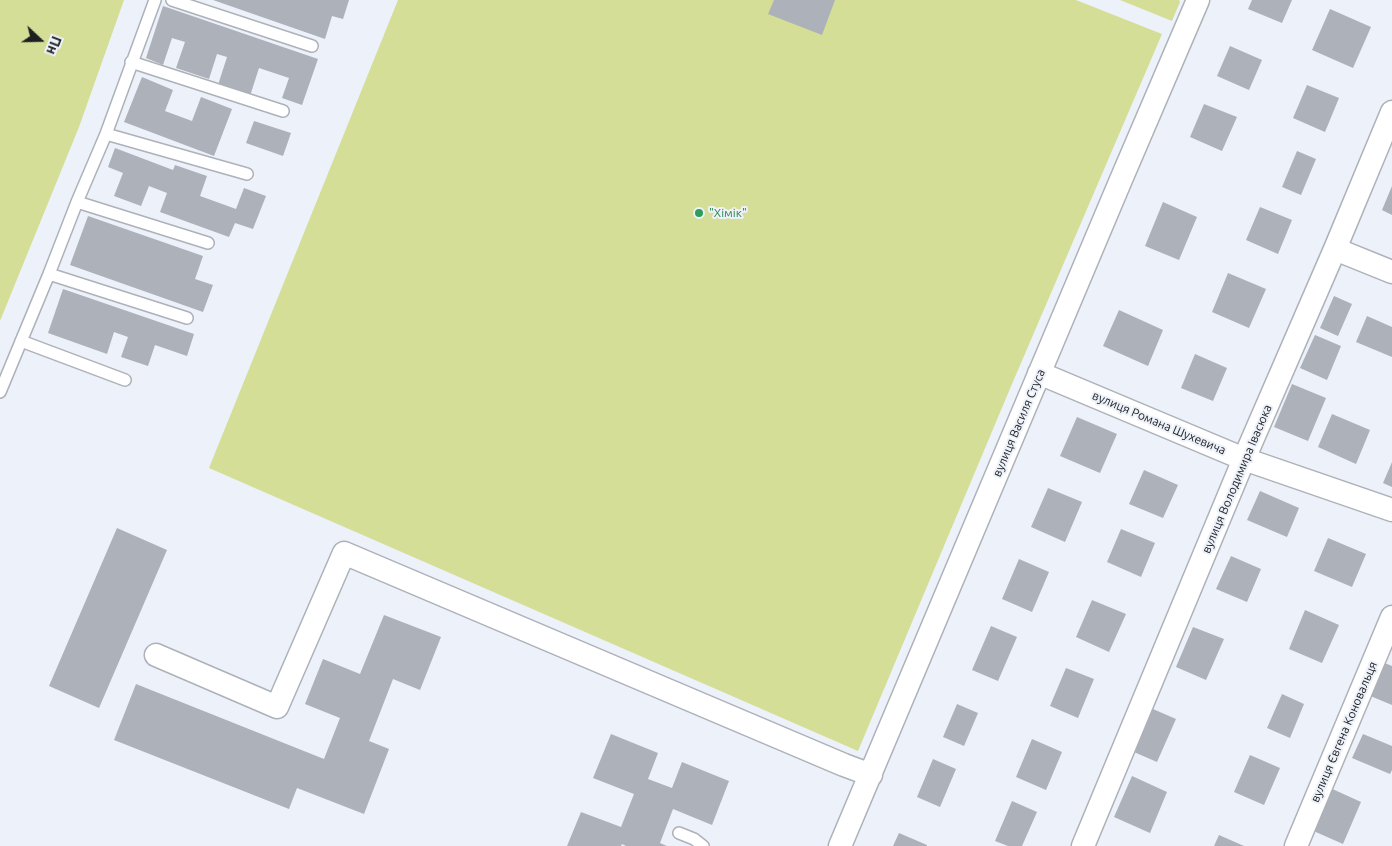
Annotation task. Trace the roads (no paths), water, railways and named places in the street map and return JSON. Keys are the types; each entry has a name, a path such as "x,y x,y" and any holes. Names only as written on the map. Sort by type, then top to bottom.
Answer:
{"street":[{"name":"вулиця Василя Стуса","path":"840,846 1198,0"},
{"name":"вулиця Володимира Івасюка","path":"1083,846 1244,459 1392,112"},
{"path":"1335,249 1392,272"},
{"name":"вулиця Романа Шухевича","path":"1040,373 1244,459 1392,510"},
{"path":"156,654 277,707 344,553 871,775"},
{"name":"вулиця Євгена Коновальця","path":"1296,846 1392,617"}],"lane":[{"path":"0,392 106,134 155,0"},
{"path":"172,0 312,46"},
{"path":"131,62 283,111"},
{"path":"106,134 247,174"},
{"path":"77,202 208,242"},
{"path":"50,274 187,318"},
{"path":"21,341 124,380"},
{"path":"679,833 694,839 703,846"}],"place":[{"name":"\"Хімік\"","path":"699,213"}]}
